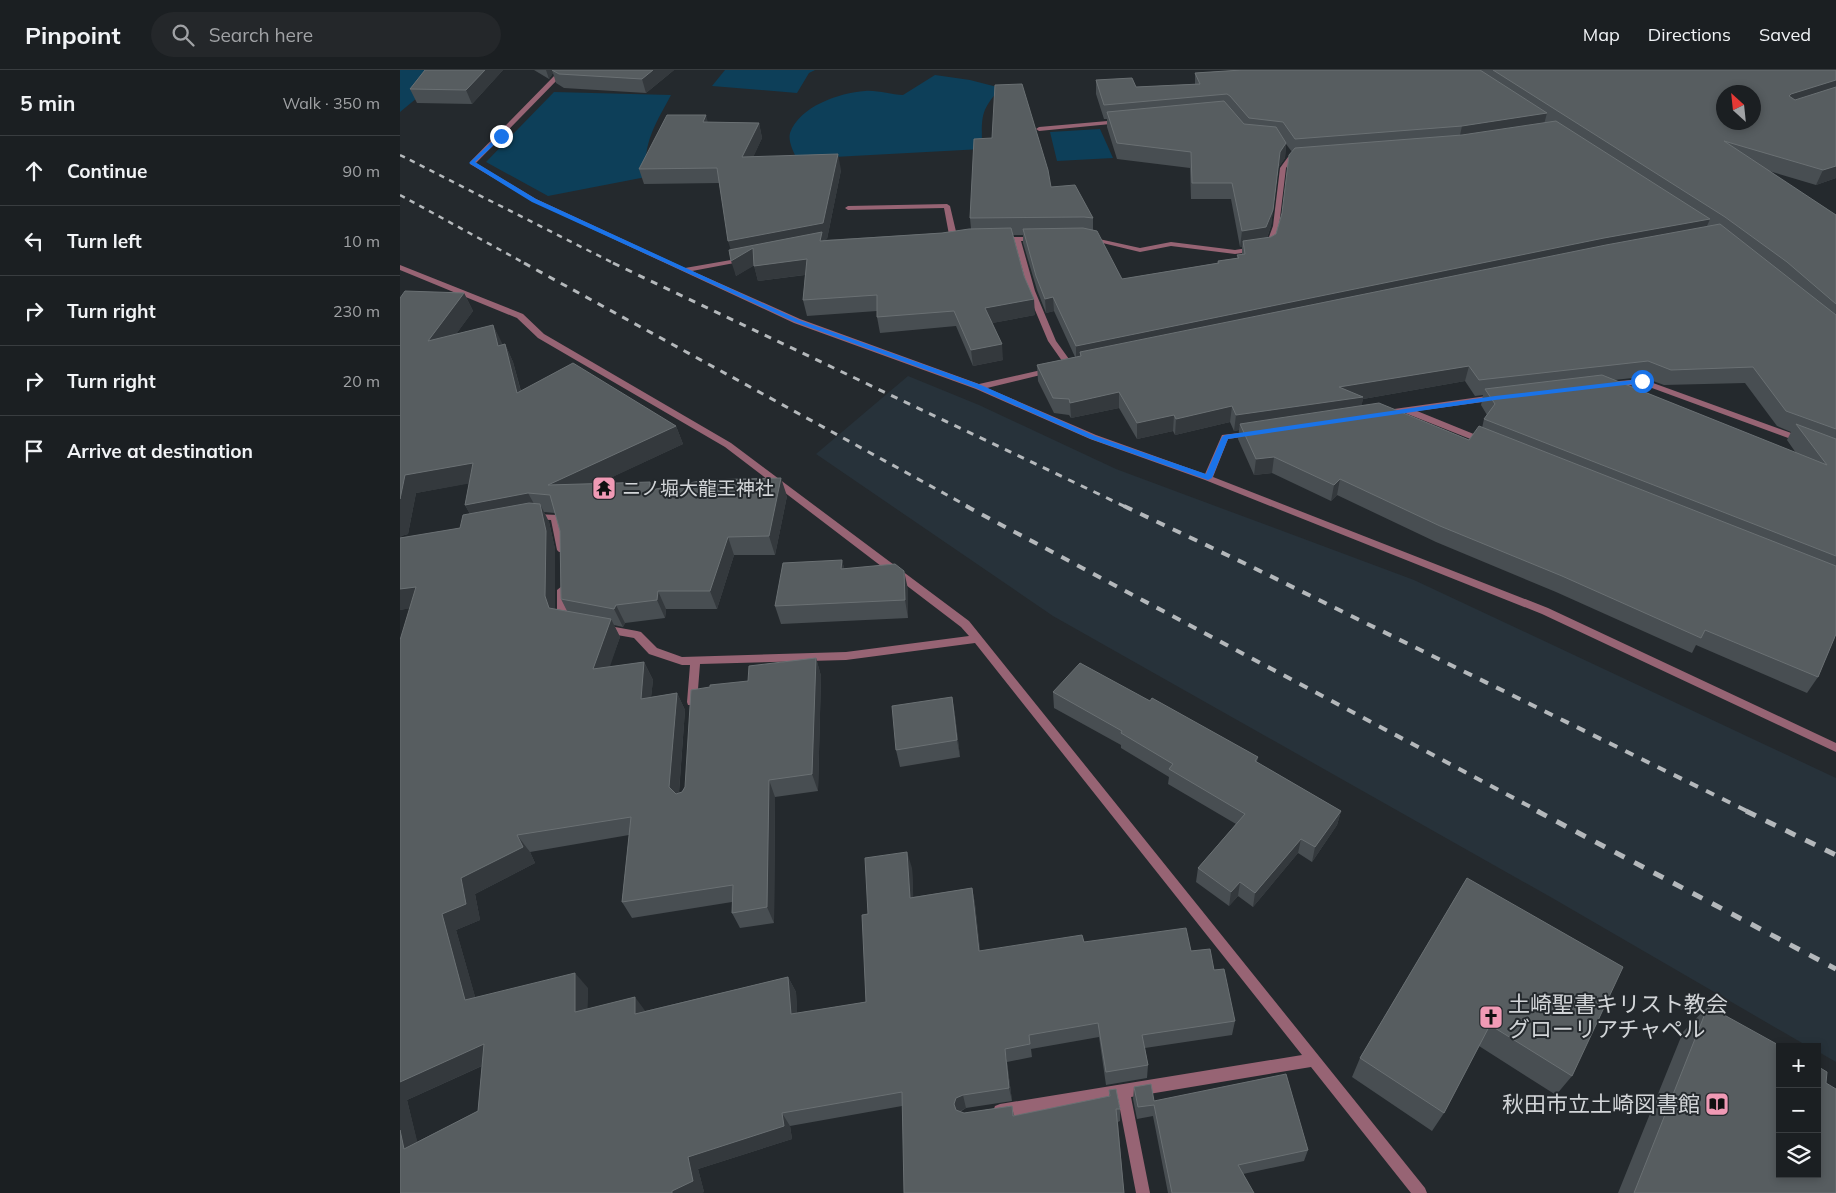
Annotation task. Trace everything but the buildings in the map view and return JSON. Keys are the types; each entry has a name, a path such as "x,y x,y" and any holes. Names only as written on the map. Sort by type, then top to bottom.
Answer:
{"street":[{"path":"561,70 559,75 533,104 472,163 534,200 797,321 979,387 1093,437 1208,478 1545,611 1836,748"},
{"path":"1039,129 1127,121"},
{"path":"1084,238 1140,250 1171,244 1235,252 1269,247 1276,226 1283,168 1288,155 1300,158"},
{"path":"848,208 947,206 954,240"},
{"path":"994,239 1045,238"},
{"path":"1017,239 1031,291 1052,341 1070,366"},
{"path":"946,240 964,240"},
{"path":"685,270 750,258"},
{"path":"400,268 520,316 541,336 728,445 966,624 1420,1193"},
{"path":"979,387 1079,364"},
{"path":"1593,386 1642,381 1808,443"},
{"path":"1378,415 1505,396"},
{"path":"1407,410 1489,443"},
{"path":"1208,478 1225,437 1263,432"},
{"path":"520,520 538,516 555,517 562,549 562,558"},
{"path":"562,577 562,614 565,622 574,623"},
{"path":"592,627 637,635 653,651 682,661 846,656 977,639"},
{"path":"691,718 695,661"},
{"path":"986,1114 1314,1060"},
{"path":"1123,1092 1143,1193"}],"shaded area":[{"path":"400,70 437,70 423,93 400,112"},
{"path":"725,70 815,70 809,73 797,93 712,86"},
{"path":"935,75 970,80 1001,88 985,109 982,122 982,149 797,159 790,143 790,133 802,115 811,108 832,98 855,92 870,91 903,95"},
{"path":"554,92 671,95 651,134 646,154 646,177 548,196 486,162"},
{"path":"1100,129 1113,158 1057,161 1050,132"},
{"path":"908,376 979,405 1116,469 1414,580 1836,778 1836,1062 1821,1053 1821,1043 1802,1043 1554,899 1053,616 816,454"}],"railway":[{"path":"400,155 613,263"},
{"path":"400,195 526,264"},
{"path":"524,263 969,507"},
{"path":"613,263 1126,507"},
{"path":"966,506 1540,812"},
{"path":"1124,506 1248,565 1749,812"},
{"path":"1537,811 1836,969"},
{"path":"1746,811 1836,855"}],"place":[{"name":"ニノ堀大龍王神社","path":"604,488"},
{"name":"土崎聖書キリスト教会 グローリアチャペル","path":"1491,1017"},
{"name":"秋田市立土崎図書館","path":"1717,1104"}],"route":[{"path":"501,136 472,163 534,200 797,321 979,387 1093,437 1208,478 1225,437 1495,398 1642,381"}]}
